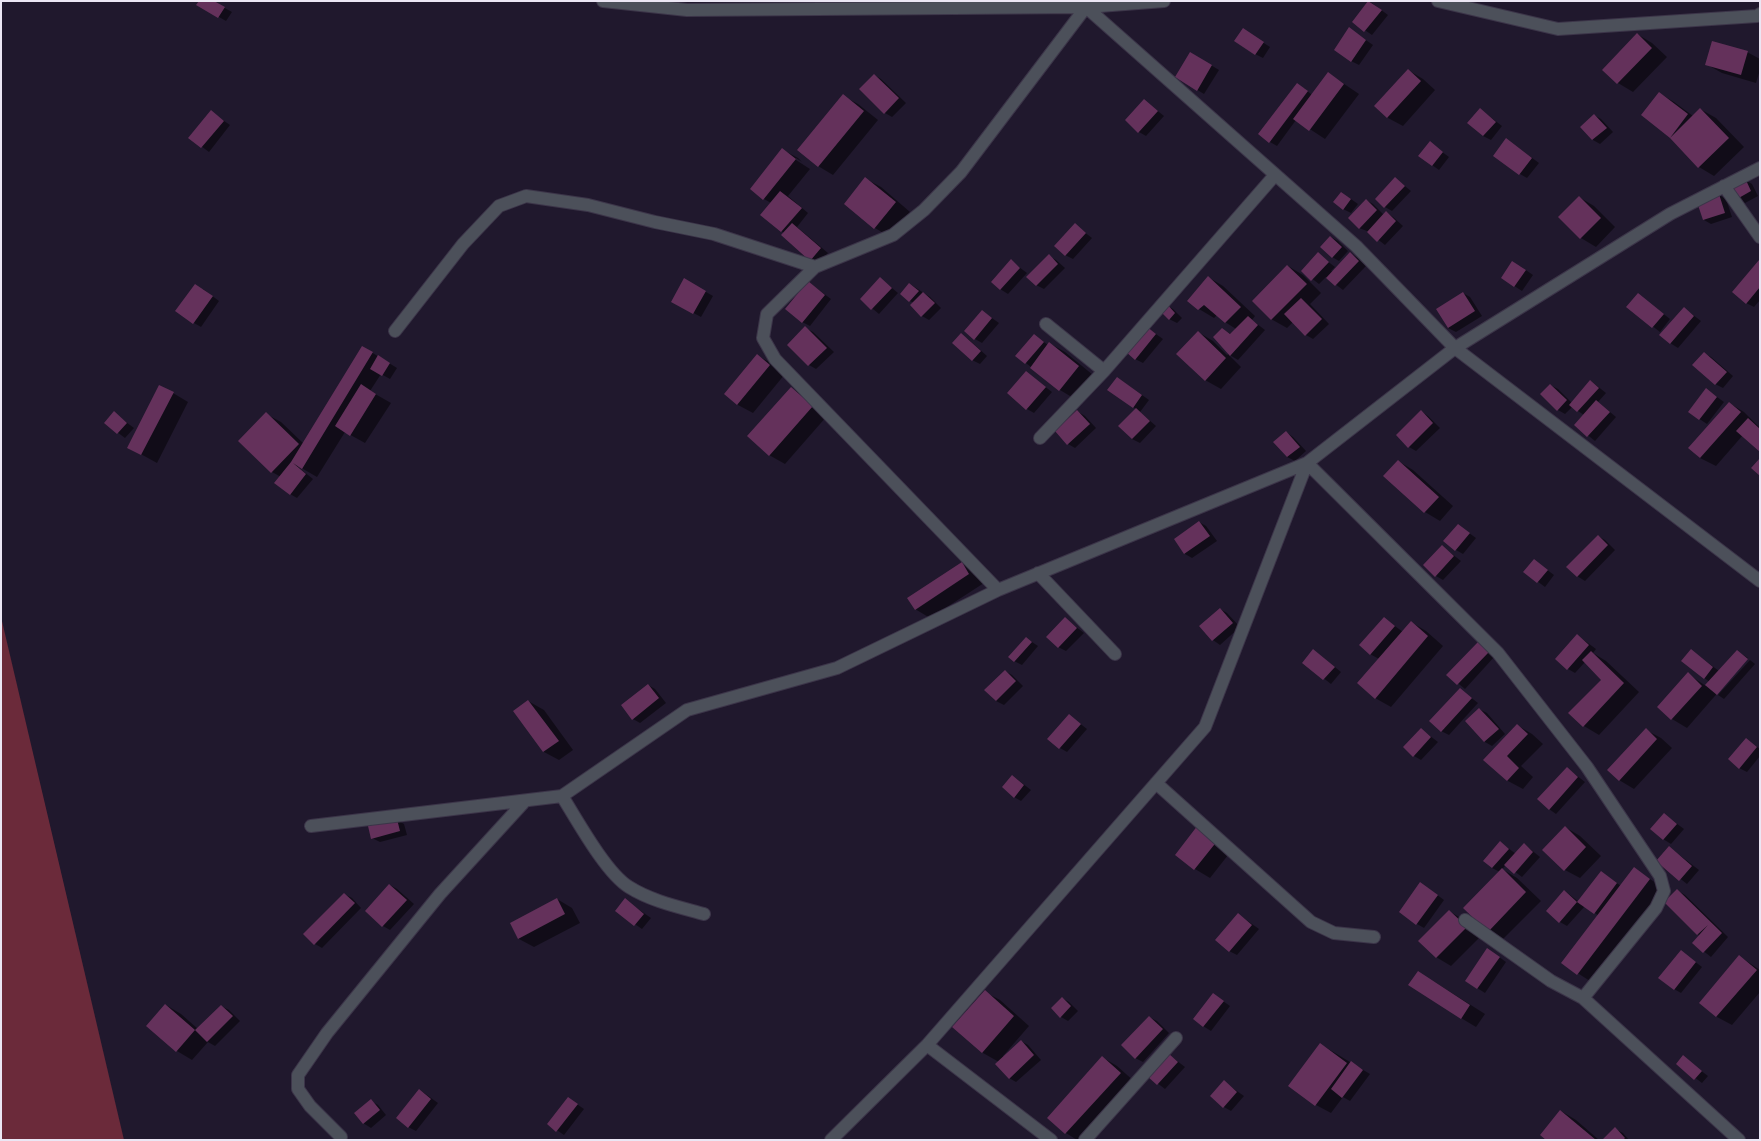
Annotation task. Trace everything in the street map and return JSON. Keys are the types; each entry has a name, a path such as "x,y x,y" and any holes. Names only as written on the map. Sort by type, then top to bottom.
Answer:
{"street":[{"path":"603,1 687,10 1039,4 1086,7 1164,1"},
{"path":"1438,1 1558,29 1759,16"},
{"path":"1086,7 1356,246 1455,348 1760,581"},
{"path":"998,590 775,359 763,338 767,314 815,267 893,235 924,210 961,172 1086,7"},
{"path":"311,826 562,796 687,710 838,668 998,590 1307,463 1455,348 1670,214 1760,168"},
{"path":"1040,438 1104,371 1275,175"},
{"path":"1724,186 1760,237"},
{"path":"395,331 463,244 499,206 526,196 588,205 655,222 714,234 815,267"},
{"path":"1046,324 1104,371"},
{"path":"831,1140 927,1045 1206,727 1307,463"},
{"path":"1307,463 1498,653 1587,767 1660,876 1664,891 1656,908 1583,998"},
{"path":"1038,573 1115,654"},
{"path":"1156,783 1311,922 1334,933 1374,938"},
{"path":"562,796 594,846 615,875 629,887 665,903 704,914"},
{"path":"341,1137 310,1106 298,1089 298,1075 327,1033 440,894 525,801"},
{"path":"1465,920 1550,981 1583,998 1739,1140"},
{"path":"1085,1140 1176,1038"},
{"path":"927,1045 1051,1140"}],"shaded area":[{"path":"1,617 124,1140 1,1140"}],"building":[{"path":"199,1 214,1 225,7 218,18 196,5"},
{"path":"1368,1 1382,10 1364,32 1352,22"},
{"path":"1349,27 1366,40 1351,62 1334,50"},
{"path":"1243,28 1264,42 1255,55 1234,41"},
{"path":"1637,33 1652,48 1617,84 1602,70"},
{"path":"1712,41 1748,51 1741,75 1705,65"},
{"path":"1190,52 1212,65 1197,91 1175,77"},
{"path":"1408,69 1421,81 1387,118 1374,106"},
{"path":"1328,72 1344,84 1309,131 1293,119"},
{"path":"874,74 899,98 884,114 859,89"},
{"path":"1297,83 1308,91 1269,143 1258,134"},
{"path":"1659,92 1688,114 1670,138 1641,115"},
{"path":"843,94 864,111 818,167 797,150"},
{"path":"1144,99 1158,111 1138,133 1125,120"},
{"path":"1480,108 1496,122 1483,136 1467,123"},
{"path":"1700,108 1729,138 1698,168 1670,138"},
{"path":"211,110 224,121 201,148 188,138"},
{"path":"1594,114 1607,128 1592,140 1580,127"},
{"path":"1506,138 1532,158 1519,175 1493,156"},
{"path":"1430,141 1443,152 1432,166 1418,156"},
{"path":"782,148 796,159 763,200 750,189"},
{"path":"865,177 896,202 874,229 844,204"},
{"path":"1395,177 1405,186 1384,208 1375,199"},
{"path":"1745,178 1751,191 1737,199 1730,186"},
{"path":"780,191 802,208 781,232 760,215"},
{"path":"1341,192 1351,199 1343,210 1333,202"},
{"path":"1719,194 1725,213 1703,220 1697,202"},
{"path":"1579,196 1601,218 1580,239 1558,217"},
{"path":"1366,199 1377,210 1359,229 1348,218"},
{"path":"1386,211 1396,221 1377,242 1367,232"},
{"path":"792,223 821,248 810,261 781,235"},
{"path":"1075,223 1086,233 1065,256 1054,246"},
{"path":"1330,236 1342,247 1332,258 1320,247"},
{"path":"1318,252 1329,262 1311,281 1301,271"},
{"path":"1350,252 1359,261 1335,286 1326,278"},
{"path":"1049,254 1058,264 1036,286 1026,277"},
{"path":"1011,259 1020,268 1000,290 991,282"},
{"path":"1759,260 1760,287 1746,304 1732,292"},
{"path":"1512,261 1526,270 1514,287 1501,278"},
{"path":"1287,265 1307,284 1271,320 1252,301"},
{"path":"1208,276 1241,307 1225,323 1204,305 1198,310 1187,301"},
{"path":"880,277 892,288 871,310 860,299"},
{"path":"684,278 706,291 693,314 671,302"},
{"path":"808,281 825,295 802,323 785,309"},
{"path":"909,283 919,291 909,302 900,294"},
{"path":"195,284 213,296 193,324 175,311"},
{"path":"923,292 935,303 921,317 910,305"},
{"path":"1463,292 1475,311 1448,328 1436,309"},
{"path":"1638,293 1664,314 1652,328 1626,307"},
{"path":"1301,298 1322,319 1305,336 1284,314"},
{"path":"1166,303 1175,313 1169,320 1159,310"},
{"path":"1684,307 1694,316 1670,344 1659,335"},
{"path":"982,310 992,318 974,340 964,331"},
{"path":"1248,316 1258,325 1230,356 1213,337 1222,328 1230,334"},
{"path":"805,326 827,348 808,366 787,345"},
{"path":"1146,326 1156,334 1135,360 1125,351"},
{"path":"1198,331 1226,358 1205,381 1176,354"},
{"path":"961,333 981,351 972,361 952,343"},
{"path":"1034,334 1044,342 1025,364 1015,356"},
{"path":"1049,342 1079,366 1059,391 1030,368"},
{"path":"362,346 373,352 302,469 293,463 306,474 290,495 274,483 291,462"},
{"path":"1704,352 1727,372 1715,385 1692,365"},
{"path":"757,354 770,365 737,405 724,394"},
{"path":"378,355 390,363 382,376 370,369"},
{"path":"1026,371 1046,387 1026,410 1007,393"},
{"path":"1117,377 1142,395 1133,408 1107,390"},
{"path":"1590,380 1599,388 1577,412 1569,405"},
{"path":"361,384 376,394 350,436 335,426"},
{"path":"1550,384 1567,400 1557,411 1540,394"},
{"path":"159,385 174,392 141,455 127,448"},
{"path":"791,387 813,406 769,456 747,436"},
{"path":"1706,388 1717,397 1699,420 1688,412"},
{"path":"1596,400 1610,412 1587,437 1574,425"},
{"path":"1729,402 1741,412 1700,458 1688,448"},
{"path":"1136,408 1150,421 1132,439 1118,426"},
{"path":"1077,410 1090,424 1067,445 1055,431"},
{"path":"1421,410 1433,423 1408,448 1396,435"},
{"path":"114,411 127,423 117,434 104,423"},
{"path":"266,412 299,444 271,473 238,441"},
{"path":"1748,418 1760,429 1760,452 1736,431"},
{"path":"1286,431 1300,447 1287,457 1273,442"},
{"path":"1760,458 1760,476 1751,468"},
{"path":"1398,460 1439,497 1424,513 1383,476"},
{"path":"1199,521 1210,536 1184,554 1174,539"},
{"path":"1458,524 1470,533 1455,551 1443,541"},
{"path":"1598,535 1608,545 1577,577 1566,567"},
{"path":"1442,545 1454,556 1435,577 1423,565"},
{"path":"1534,559 1548,570 1537,583 1523,572"},
{"path":"962,562 969,574 915,610 907,598"},
{"path":"1220,608 1233,623 1212,641 1199,626"},
{"path":"1065,617 1077,628 1058,648 1046,637"},
{"path":"1384,617 1395,626 1370,655 1359,645"},
{"path":"1411,621 1428,636 1375,699 1357,683"},
{"path":"1577,634 1589,645 1567,670 1555,659"},
{"path":"1026,637 1032,642 1014,662 1008,657"},
{"path":"1478,642 1489,652 1457,685 1446,675"},
{"path":"1313,649 1335,667 1323,680 1302,663"},
{"path":"1691,649 1713,667 1704,679 1681,661"},
{"path":"1737,650 1748,659 1717,695 1705,685"},
{"path":"1591,651 1624,683 1583,727 1568,713 1601,680 1582,660"},
{"path":"1005,670 1016,681 996,701 984,690"},
{"path":"1688,672 1702,686 1671,720 1657,707"},
{"path":"648,684 659,698 632,720 621,705"},
{"path":"1460,688 1472,698 1441,732 1429,721"},
{"path":"528,700 559,741 543,752 513,711"},
{"path":"1479,708 1499,729 1484,742 1465,721"},
{"path":"1069,714 1081,724 1059,749 1047,739"},
{"path":"1517,724 1528,734 1507,756 1519,768 1507,781 1483,760"},
{"path":"1421,728 1431,737 1413,757 1403,747"},
{"path":"1646,728 1657,739 1619,781 1607,770"},
{"path":"1746,738 1757,747 1739,769 1728,759"},
{"path":"1567,767 1578,777 1549,810 1537,799"},
{"path":"1012,775 1024,785 1014,798 1002,787"},
{"path":"1664,813 1677,824 1663,840 1650,829"},
{"path":"397,819 400,831 371,839 368,826"},
{"path":"1198,825 1218,840 1194,870 1175,855"},
{"path":"1565,826 1586,847 1564,871 1542,850"},
{"path":"1500,841 1509,849 1492,868 1483,861"},
{"path":"1524,843 1533,852 1514,874 1504,865"},
{"path":"1669,846 1692,866 1679,881 1656,861"},
{"path":"1634,867 1650,879 1577,975 1561,963"},
{"path":"1502,868 1526,892 1488,932 1463,908"},
{"path":"1601,871 1617,883 1594,914 1577,902"},
{"path":"1420,882 1438,895 1416,925 1399,912"},
{"path":"389,884 407,900 382,927 365,911"},
{"path":"1677,889 1722,933 1703,953 1692,943 1708,925 1697,935 1664,902"},
{"path":"1564,890 1577,902 1559,923 1546,911"},
{"path":"344,893 355,903 314,945 303,934"},
{"path":"557,898 565,914 518,939 510,923"},
{"path":"625,898 644,914 634,926 615,911"},
{"path":"1449,910 1467,927 1436,958 1418,941"},
{"path":"1238,913 1252,925 1229,952 1215,940"},
{"path":"1487,948 1500,957 1477,989 1465,981"},
{"path":"1681,950 1696,962 1674,990 1658,978"},
{"path":"1739,955 1757,970 1716,1017 1699,1003"},
{"path":"1418,971 1470,1005 1461,1019 1408,985"},
{"path":"985,990 1014,1016 982,1053 952,1027"},
{"path":"1213,993 1224,1001 1203,1027 1193,1019"},
{"path":"1062,997 1071,1006 1060,1018 1051,1008"},
{"path":"165,1004 195,1030 176,1052 146,1026"},
{"path":"221,1005 233,1016 207,1042 195,1030"},
{"path":"1149,1016 1163,1029 1135,1059 1121,1045"},
{"path":"1021,1040 1034,1055 1009,1079 995,1064"},
{"path":"1320,1043 1347,1063 1315,1106 1288,1086"},
{"path":"1168,1053 1178,1062 1157,1085 1147,1076"},
{"path":"1683,1055 1702,1071 1694,1080 1676,1064"},
{"path":"1102,1056 1121,1073 1065,1134 1047,1118"},
{"path":"1351,1061 1363,1070 1342,1098 1331,1089"},
{"path":"1224,1080 1237,1092 1223,1108 1210,1096"},
{"path":"419,1089 431,1099 408,1128 396,1118"},
{"path":"568,1097 578,1104 556,1132 547,1124"},
{"path":"371,1099 380,1110 363,1124 354,1113"},
{"path":"1560,1110 1596,1140 1546,1140 1540,1135"},
{"path":"1615,1127 1625,1138 1623,1140 1602,1140"}]}
